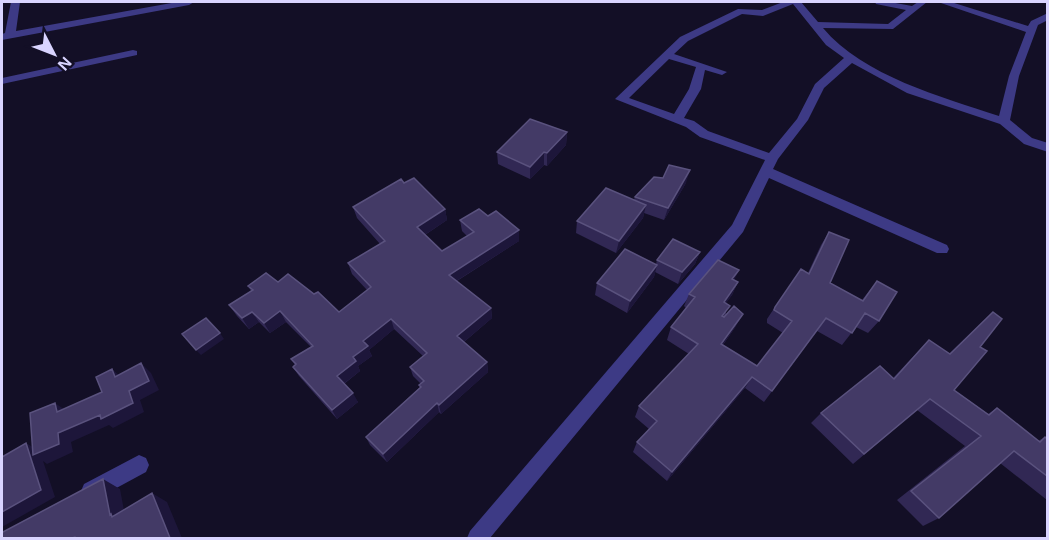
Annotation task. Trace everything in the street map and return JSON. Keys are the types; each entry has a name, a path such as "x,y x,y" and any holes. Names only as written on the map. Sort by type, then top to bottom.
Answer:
{"street":[{"path":"15,2 6,37 189,2"},
{"path":"790,2 763,13 741,11 684,39 621,99 690,124 704,134 942,249"},
{"path":"796,2 830,43 851,58 911,91 1004,121 1028,141 1047,148"},
{"path":"879,2 913,9"},
{"path":"815,25 890,27 923,2"},
{"path":"943,2 1032,31"},
{"path":"1004,121 1014,76 1034,23 1047,16"},
{"path":"2,81 133,54"},
{"path":"667,55 722,72"},
{"path":"477,538 738,228 768,165 802,120 819,86 851,58"},
{"path":"677,119 695,88 701,67"},
{"path":"77,499 139,465"}],"building":[{"path":"530,119 567,132 530,167 497,152"},
{"path":"669,165 690,170 668,208 635,197 654,177 663,178"},
{"path":"414,178 445,209 417,227 442,251 474,232 460,220 479,209 488,216 496,211 519,230 449,275 491,308 457,336 487,362 439,405 437,403 383,454 366,437 421,387 419,385 424,381 410,367 427,353 391,319 363,341 368,346 353,357 356,361 337,376 353,393 332,410 293,367 296,364 291,359 313,346 280,311 264,323 252,312 242,318 229,305 253,290 248,286 266,273 278,282 288,274 314,294 318,292 339,312 371,287 348,263 385,241 353,207 401,179 404,183"},
{"path":"606,188 646,205 619,241 577,221"},
{"path":"829,232 849,240 830,283 863,301 877,281 897,292 879,321 865,313 852,333 826,318 772,391 752,377 672,472 637,442 657,421 639,406 698,344 671,327 695,297 689,294 718,260 739,270 732,279 738,282 724,302 730,306 722,316 724,317 734,306 743,314 721,344 757,366 792,321 774,310 775,307 801,269 809,274"},
{"path":"673,239 700,252 682,272 657,260"},
{"path":"625,249 657,265 630,301 597,283"},
{"path":"993,312 1002,319 980,347 987,351 954,390 989,415 997,408 1040,442 1045,437 1047,439 1047,476 1014,451 939,518 911,491 981,436 930,399 864,454 821,413 880,366 894,379 929,340 950,354"},
{"path":"206,318 220,333 196,350 182,334"},
{"path":"141,363 149,381 129,391 133,403 101,419 100,415 58,433 59,444 33,455 30,413 55,403 57,412 102,392 96,377 112,369 115,377"},
{"path":"26,443 41,490 2,512 2,457"},
{"path":"103,479 112,517 152,493 170,538 2,538 2,532"}]}
